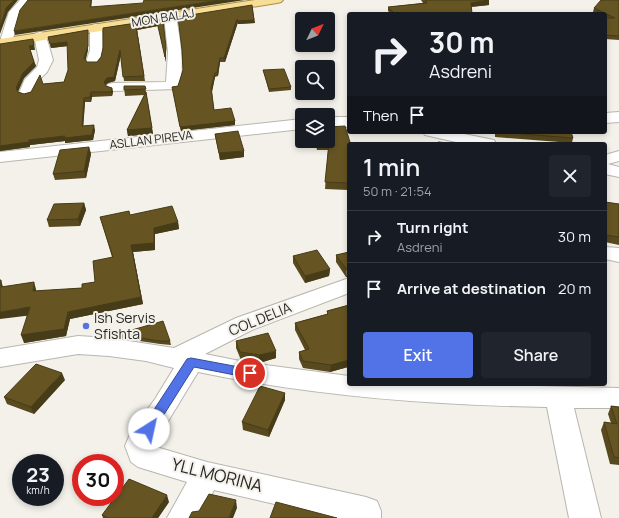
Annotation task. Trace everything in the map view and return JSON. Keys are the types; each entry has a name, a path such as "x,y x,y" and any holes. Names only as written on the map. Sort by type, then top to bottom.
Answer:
{"main road":[{"name":"MON BALAJ","path":"3,42 277,0"}],"street":[{"path":"3,42 15,12 26,0"},
{"path":"113,87 170,92 175,62 173,33 170,17"},
{"path":"93,62 96,50 96,28"},
{"path":"26,93 32,79 42,69 46,60 40,36"},
{"path":"607,118 619,117"},
{"path":"335,122 347,122"},
{"name":"ASLLAN PIREVA","path":"0,157 295,125"},
{"path":"440,134 478,142"},
{"path":"607,159 619,156"},
{"path":"607,169 619,172"},
{"path":"607,253 619,255"},
{"name":"COL DELIA","path":"183,361 244,324 347,286"},
{"path":"0,358 78,345 109,346 258,374 347,385"},
{"name":"YLL MORINA","path":"183,361 164,407 141,440 139,446 142,453 148,458 207,475 366,511 365,518"},
{"path":"356,386 470,395 619,398"},
{"path":"558,397 585,518"},
{"path":"183,518 207,475"}],"building":[{"path":"0,0 14,0 6,8 0,27"},
{"path":"28,0 91,0 90,7 143,3 144,0 220,0 14,31 20,10"},
{"path":"425,0 489,0 471,3 472,12 393,12 388,7 427,3"},
{"path":"601,0 619,0 619,36 607,35 607,18 615,18 607,14 607,12 602,12 594,8"},
{"path":"252,5 254,20 238,21 237,19 224,58 220,58 217,73 215,73 211,88 214,110 231,108 235,121 180,127 172,87 178,86 183,70 178,17"},
{"path":"163,19 166,48 165,57 157,22 136,26 144,76 123,77 120,50 114,77 107,78 104,82 106,86 112,88 111,92 91,92 90,97 84,98 82,126 94,125 92,135 29,140 29,142 0,146 0,44 33,39 34,45 29,46 34,62 23,73 16,88 18,92 24,94 31,92 40,75 43,84 64,82 68,70 67,42 50,44 48,37 88,30 88,46 84,58 87,62 97,62 101,57 103,48 103,28"},
{"path":"284,69 291,87 269,89 263,70"},
{"path":"124,86 145,86 146,89 124,90"},
{"path":"146,92 152,128 127,130"},
{"path":"345,126 350,142 347,142 347,183 325,182 328,148 335,148 335,127"},
{"path":"238,131 244,151 219,153 215,134"},
{"path":"523,134 572,134 573,138"},
{"path":"89,147 84,171 53,174 60,150"},
{"path":"607,202 619,204 619,237 607,235"},
{"path":"84,203 78,219 47,220 54,204"},
{"path":"172,206 178,222 154,228 154,243 131,245 141,297 68,312 64,329 21,335 30,307 0,312 0,280 1,287 34,282 33,291 82,288 82,284 95,282 93,261 113,257 100,217 129,211 130,215"},
{"path":"317,250 330,269 305,276 293,256"},
{"path":"347,252 347,270 336,255"},
{"path":"347,306 347,361 331,365 303,361 299,352 309,349 295,323 328,314 327,311"},
{"path":"163,321 170,341 159,341 118,334"},
{"path":"268,333 276,351 259,355 240,352 236,341"},
{"path":"36,364 62,373 31,407 4,397"},
{"path":"260,386 285,393 268,430 242,422"},
{"path":"611,406 619,407 619,458 614,457 604,422 617,424"},
{"path":"129,479 167,495 152,518 108,518 102,515 109,506 124,506 124,486"},
{"path":"209,494 236,500 229,518 189,518 192,512 199,511"},
{"path":"276,502 337,518 270,518"}],"place":[{"name":"Ish Servis Sfishta","path":"86,326"}],"route":[{"path":"149,429 191,362 250,373"}]}
